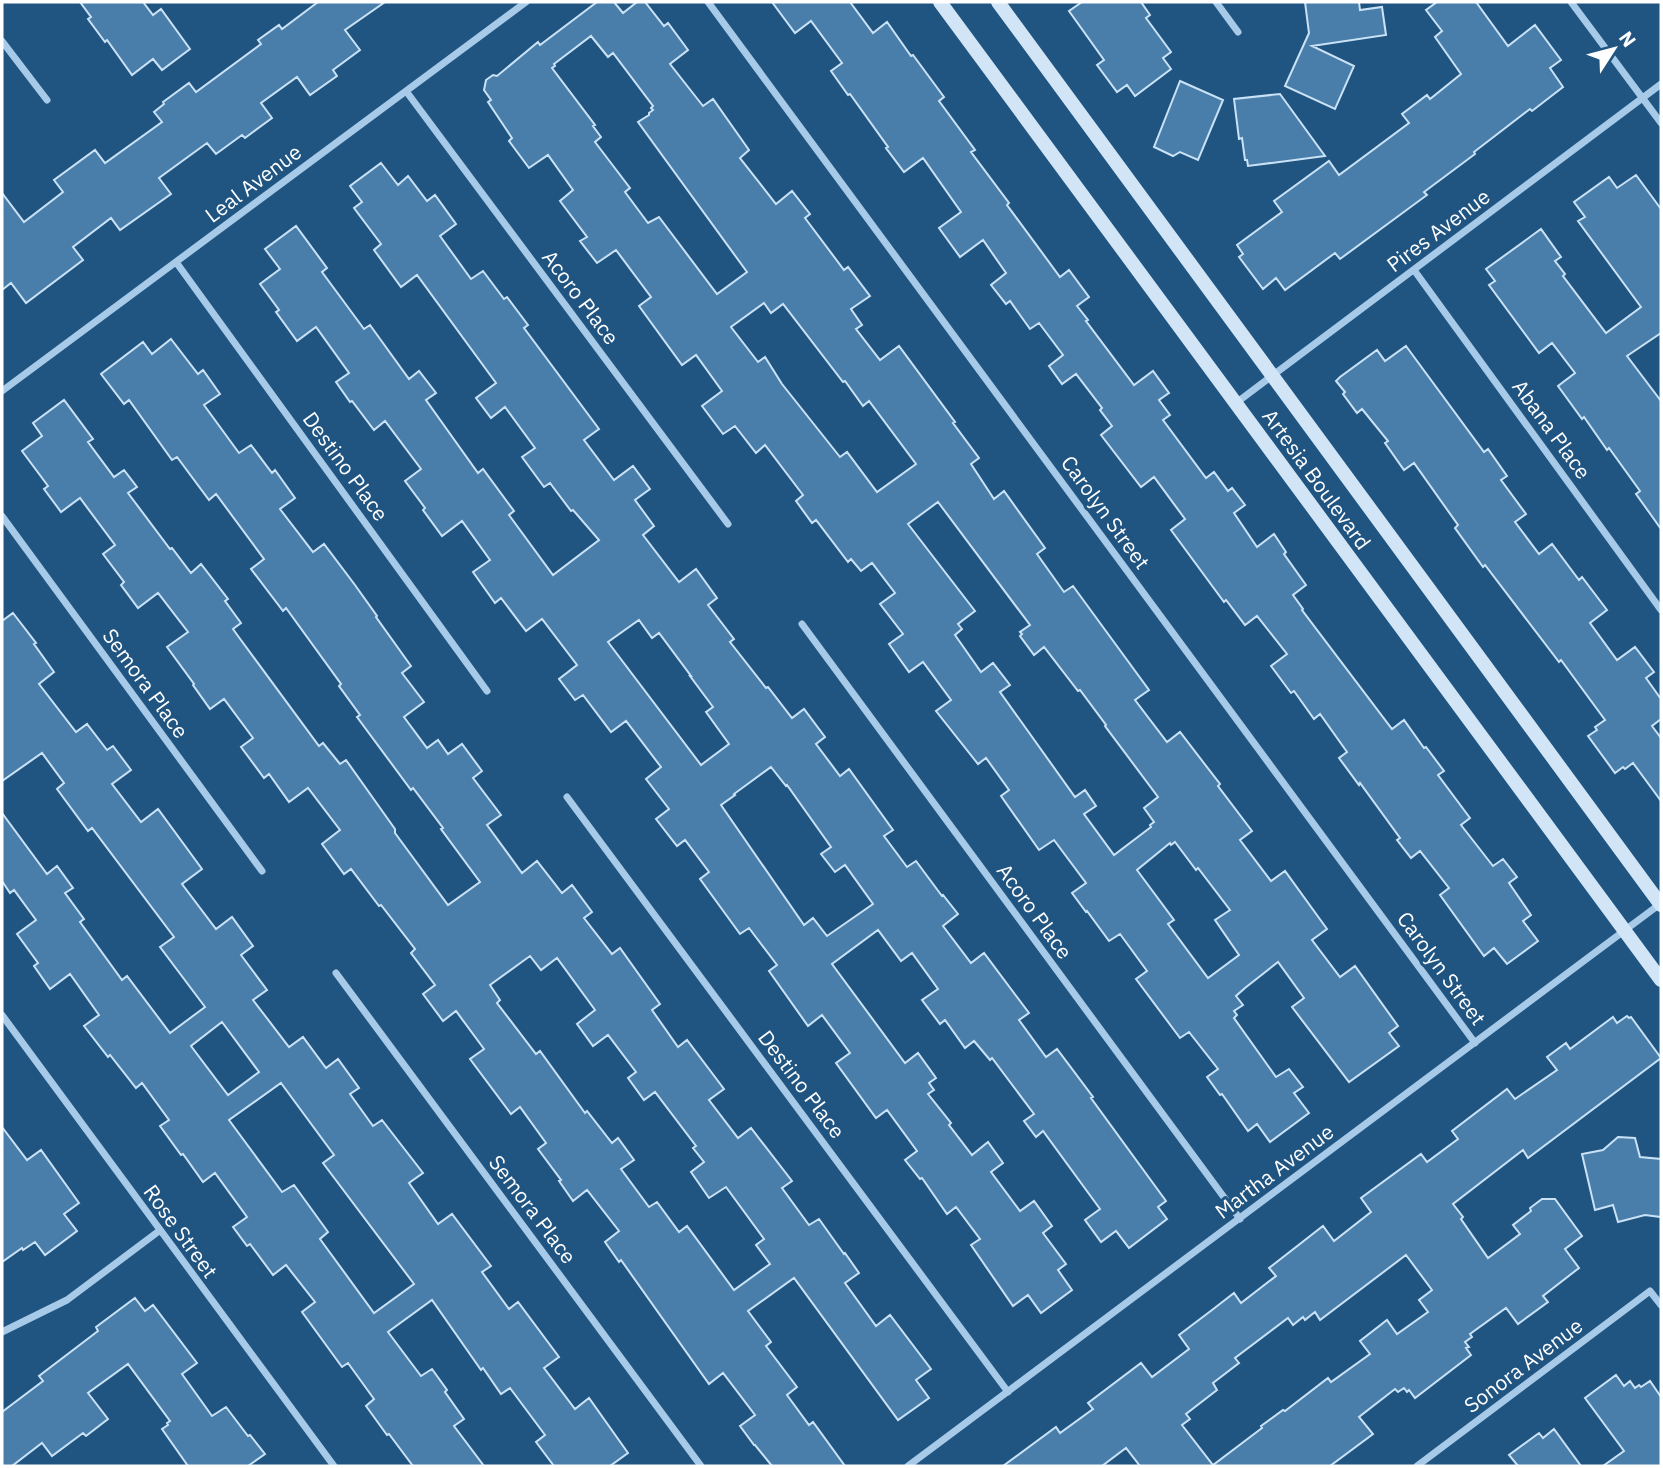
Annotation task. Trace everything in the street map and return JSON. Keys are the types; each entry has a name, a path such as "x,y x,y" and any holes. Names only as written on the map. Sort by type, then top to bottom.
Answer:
{"main road":[{"name":"Artesia Boulevard","path":"940,2 1661,981"},
{"name":"Artesia Boulevard","path":"998,2 1661,905"}],"street":[{"name":"Leal Avenue","path":"2,391 526,2"},
{"name":"Carolyn Street","path":"708,2 1475,1043"},
{"path":"1216,2 1238,32"},
{"path":"1571,2 1661,123"},
{"path":"2,40 47,100"},
{"name":"Pires Avenue","path":"1236,404 1661,84"},
{"name":"Acoro Place","path":"406,91 728,524"},
{"name":"Destino Place","path":"176,262 487,691"},
{"name":"Abana Place","path":"1414,270 1661,610"},
{"name":"Semora Place","path":"2,516 262,871"},
{"name":"Acoro Place","path":"802,624 1240,1219"},
{"name":"Destino Place","path":"567,797 1008,1392"},
{"name":"Martha Avenue","path":"908,1466 1661,905"},
{"name":"Semora Place","path":"336,973 701,1466"},
{"name":"Rose Street","path":"2,1015 334,1466"},
{"path":"2,1332 67,1300 159,1231"},
{"name":"Sonora Avenue","path":"1417,1466 1650,1291 1661,1305"}],"building":[{"path":"80,2 143,2 153,15 161,9 190,49 162,70 153,59 132,75 88,19 91,17"},
{"path":"318,2 385,2 345,30 360,50 333,70 337,76 310,95 297,77 261,103 272,118 245,138 242,135 216,154 207,143 159,178 171,194 120,230 111,218 73,247 83,260 26,303 11,283 2,290 2,193 24,222 63,192 54,180 95,150 105,163 162,122 154,112 163,102 189,83 196,92 261,44 258,40 279,25 282,29"},
{"path":"597,2 614,2 623,13 637,2 645,2 664,26 668,23 688,50 670,64 703,106 713,99 749,150 740,158 776,204 792,191 810,214 805,218 844,270 848,267 870,296 851,309 862,325 856,329 880,360 899,346 979,458 971,464 994,499 1004,491 1045,548 1037,554 1064,592 1073,586 1149,690 1135,700 1167,742 1180,732 1220,784 1218,786 1252,831 1240,840 1271,881 1285,871 1327,929 1312,940 1340,977 1355,966 1398,1026 1389,1033 1399,1046 1349,1082 1292,1007 1304,998 1278,962 1236,996 1243,1005 1234,1011 1237,1015 1234,1018 1276,1077 1289,1069 1303,1087 1294,1093 1309,1113 1270,1142 1257,1124 1248,1131 1207,1077 1218,1069 1189,1032 1180,1038 1136,979 1147,971 1120,934 1109,941 1072,893 1086,883 1054,840 1039,850 1001,796 1009,790 986,758 978,764 936,711 951,700 923,662 909,672 889,644 903,634 880,604 895,593 872,563 861,571 851,559 848,562 816,520 812,523 796,501 803,495 765,445 756,453 735,426 723,434 702,406 722,391 696,355 682,365 639,306 651,297 616,250 597,263 580,241 587,237 560,201 573,190 548,155 529,168 509,141 512,138 488,102 491,100 484,90 486,80 493,75 497,76 538,42 540,45","holes":["591,36 608,57 613,53 653,106 649,115 638,122 747,272 717,294 659,217 648,223 625,192 630,188 595,142 601,137 593,126 595,125 552,68","764,303 771,313 783,304 863,406 869,401 916,464 877,492 847,452 840,457 782,384 765,357 758,362 731,327","938,502 1030,625 1020,632 1020,636 1034,655 1044,647 1078,691 1080,690 1158,797 1144,808 1154,822 1151,827 1114,855 1084,814 1096,806 1085,790 1075,797 1000,692 1010,685 993,663 981,672 955,635 962,629 958,624 975,611 908,524","1175,842 1230,910 1215,920 1239,955 1208,978 1168,924 1174,920 1137,870 1170,843 1171,845"]},
{"path":"772,2 850,2 873,33 887,22 944,97 939,101 975,150 971,152 1009,203 1007,205 1060,277 1069,270 1089,297 1077,306 1088,320 1086,321 1134,385 1153,371 1169,393 1159,400 1170,415 1163,420 1206,478 1214,472 1228,491 1232,488 1245,505 1234,513 1257,547 1274,534 1286,552 1284,554 1306,585 1293,595 1302,610 1392,729 1404,720 1444,771 1438,775 1470,818 1461,825 1493,866 1503,859 1517,877 1509,883 1531,915 1523,921 1538,941 1507,964 1494,948 1484,956 1440,895 1449,888 1420,851 1411,858 1397,840 1400,838 1339,758 1347,752 1320,714 1314,719 1294,691 1291,693 1271,666 1287,654 1257,616 1245,625 1226,600 1224,602 1171,530 1185,519 1154,477 1141,487 1101,435 1112,426 1100,410 1102,408 1076,374 1062,384 1049,366 1063,355 1039,323 1030,329 1010,301 1006,304 991,285 1006,273 983,240 960,257 939,228 961,212 923,158 904,172 831,71 842,63 811,21 795,33"},
{"path":"1082,2 1141,2 1150,15 1146,18 1171,52 1163,58 1171,69 1135,96 1127,85 1117,92 1097,65 1104,60 1069,11"},
{"path":"1305,2 1359,2 1360,10 1382,7 1386,35 1312,46 1354,66 1335,109 1285,86 1309,33"},
{"path":"1437,2 1476,2 1508,46 1535,25 1561,60 1550,68 1563,87 1474,152 1475,154 1424,192 1427,195 1340,259 1335,253 1285,290 1276,278 1263,289 1239,257 1243,254 1237,245 1282,212 1274,201 1329,161 1339,175 1409,123 1402,114 1427,95 1430,99 1461,74 1435,37 1442,31 1426,10"},
{"path":"1180,81 1223,100 1198,160 1180,152 1173,156 1154,147"},
{"path":"1280,94 1325,156 1248,166 1242,138 1239,139 1234,99"},
{"path":"381,163 398,185 408,176 427,201 435,195 456,224 440,236 471,279 483,271 504,299 507,297 528,325 524,328 599,429 584,440 614,480 633,466 650,489 635,500 654,526 643,535 679,582 696,569 717,598 708,605 734,639 730,642 792,718 804,709 825,737 816,744 840,776 849,769 893,830 884,836 907,867 916,861 958,914 943,926 971,963 984,953 1029,1013 1019,1020 1046,1057 1057,1049 1166,1201 1158,1207 1167,1219 1129,1248 1116,1231 1101,1242 1085,1220 1100,1209 1043,1131 1036,1137 1024,1121 1034,1114 992,1058 990,1060 974,1041 965,1048 945,1020 940,1024 922,1000 938,989 912,953 901,961 878,930 832,964 905,1063 918,1053 936,1078 929,1083 934,1090 928,1094 972,1155 988,1142 1003,1163 991,1172 1020,1211 1034,1201 1052,1226 1043,1233 1066,1264 1058,1270 1072,1290 1041,1313 1028,1295 1013,1306 971,1245 980,1239 956,1207 947,1214 922,1178 920,1179 905,1160 917,1151 887,1110 876,1118 836,1063 850,1053 822,1015 808,1026 769,971 777,965 749,928 740,934 700,879 709,872 685,840 677,846 656,819 669,809 646,779 661,767 626,721 611,732 583,695 575,700 559,679 577,665 542,619 526,631 501,598 495,603 473,572 490,560 462,521 442,536 405,481 421,469 385,421 374,430 352,401 350,402 336,382 349,373 316,327 297,341 276,312 279,310 260,284 280,269 265,249 296,226 327,268 322,272 364,329 370,325 409,379 419,371 436,393 426,400 478,473 483,469 514,511 509,515 553,575 599,540 573,510 571,511 550,483 544,487 522,457 535,448 505,407 491,418 476,398 496,383 417,275 401,287 374,250 381,244 354,208 362,202 350,186","holes":["639,620 652,638 659,633 691,676 713,707 706,712 729,744 701,765 608,642","771,767 831,847 821,854 835,872 845,865 873,904 827,936 813,918 804,925 721,805"]},
{"path":"1636,175 1661,209 1661,333 1627,356 1661,401 1661,529 1636,494 1640,491 1558,386 1575,373 1552,343 1539,353 1489,285 1495,281 1486,269 1541,229 1561,257 1555,261 1565,274 1563,276 1606,333 1641,307 1578,221 1585,217 1574,202 1609,177 1617,188"},
{"path":"171,339 198,374 203,370 220,394 204,405 239,453 251,445 272,473 275,470 295,498 280,509 313,552 324,544 411,666 402,673 424,702 404,717 427,748 438,740 448,754 462,744 482,771 473,778 501,815 487,825 522,873 537,861 562,893 572,885 592,912 584,918 612,954 620,948 660,1004 652,1010 678,1047 687,1040 724,1089 709,1100 738,1138 751,1128 792,1181 782,1188 809,1225 819,1219 859,1273 845,1283 876,1326 890,1315 931,1369 916,1380 929,1398 898,1420 794,1278 748,1311 771,1342 766,1346 797,1387 787,1395 809,1425 813,1422 845,1466 772,1466 754,1445 740,1426 755,1415 723,1373 709,1384 621,1260 619,1262 605,1242 619,1231 587,1190 573,1201 538,1149 546,1143 520,1107 511,1114 470,1059 484,1049 456,1011 443,1021 423,994 435,985 411,953 415,949 351,869 344,874 322,844 340,830 308,788 289,802 269,774 264,778 241,747 253,738 224,699 210,709 167,647 188,632 158,593 138,608 121,585 124,582 103,554 115,545 80,498 61,512 44,489 48,486 22,451 42,436 33,423 64,400 93,439 88,442 114,477 124,470 137,487 128,493 170,549 172,548 191,573 201,564 228,599 225,601 241,623 233,629 238,636 319,746 323,743 340,764 346,760 448,905 480,882 441,829 443,828 357,717 360,715 339,686 341,684 286,608 283,611 251,569 264,559 216,494 209,500 177,457 172,460 129,400 124,404 101,374 143,342 152,354","holes":["530,956 541,970 557,958 595,1010 577,1024 593,1046 608,1035 636,1072 628,1078 644,1100 655,1092 696,1146 693,1148 704,1162 691,1172 709,1198 726,1187 764,1239 756,1245 770,1264 734,1290 687,1226 679,1232 657,1202 649,1207 621,1169 634,1160 618,1138 612,1143 587,1111 585,1113 540,1051 536,1054 497,1003 500,1000 490,985"]},
{"path":"1406,346 1484,452 1488,449 1507,476 1501,480 1526,514 1515,522 1539,554 1552,544 1579,580 1582,577 1607,610 1590,623 1617,660 1635,647 1654,672 1646,678 1661,699 1661,719 1652,726 1661,738 1661,801 1633,763 1615,773 1588,736 1605,720 1561,660 1559,662 1485,565 1483,567 1455,528 1458,525 1414,463 1404,470 1385,443 1388,441 1362,409 1357,413 1343,394 1345,392 1336,381 1340,377 1377,350 1385,361"},
{"path":"13,613 36,643 34,644 54,672 39,684 76,732 87,724 107,750 113,746 131,770 112,784 141,822 158,809 202,869 182,884 216,929 232,917 253,946 241,955 267,990 253,1000 289,1047 303,1037 326,1068 338,1059 359,1088 350,1094 373,1126 382,1120 423,1173 409,1183 438,1224 452,1214 491,1266 482,1272 509,1309 518,1302 559,1357 544,1368 575,1409 589,1398 628,1453 610,1466 554,1466 536,1442 545,1435 510,1388 501,1394 432,1300 388,1332 421,1376 432,1369 464,1419 454,1426 484,1466 413,1466 366,1406 374,1399 348,1363 342,1367 302,1312 315,1302 286,1265 273,1275 250,1244 247,1246 233,1227 247,1217 215,1173 203,1182 160,1126 169,1120 142,1083 136,1088 84,1026 99,1015 70,974 50,989 34,966 38,963 17,934 36,920 14,890 10,893 2,881 2,813 47,874 57,866 73,888 65,893 84,919 80,922 122,980 127,976 170,1033 205,1007 160,947 174,937 92,828 88,831 57,789 64,783 42,753 2,781 2,621","holes":["222,1022 259,1072 228,1095 191,1046","281,1083 334,1155 323,1163 414,1284 374,1313 320,1239 328,1232 294,1185 282,1192 229,1120"]},
{"path":"1627,1016 1631,1017 1661,1058 1528,1158 1523,1150 1453,1204 1488,1258 1520,1234 1513,1225 1531,1211 1530,1208 1542,1199 1555,1199 1582,1236 1565,1249 1579,1268 1543,1296 1548,1302 1518,1324 1506,1308 1470,1334 1472,1337 1465,1342 1471,1355 1415,1398 1409,1390 1407,1392 1404,1388 1398,1392 1395,1389 1359,1417 1373,1434 1330,1466 1140,1466 1126,1448 1102,1466 1003,1466 1056,1427 1060,1433 1093,1409 1088,1403 1141,1363 1152,1377 1189,1349 1179,1335 1234,1293 1241,1303 1276,1276 1269,1268 1323,1226 1334,1241 1371,1212 1361,1198 1421,1154 1427,1162 1458,1139 1452,1131 1507,1089 1515,1099 1557,1070 1547,1057 1566,1043 1570,1049 1613,1017 1617,1023","holes":["1406,1255 1432,1290 1419,1300 1428,1312 1397,1334 1387,1320 1360,1341 1370,1354 1331,1382 1328,1378 1261,1426 1262,1428 1213,1465 1182,1425 1190,1419 1186,1414 1217,1390 1213,1383 1239,1363 1235,1358 1288,1318 1293,1325 1315,1312 1320,1320"]},
{"path":"2,1127 27,1160 41,1150 79,1203 64,1214 77,1231 45,1255 35,1242 2,1262"},
{"path":"1618,1137 1635,1138 1640,1157 1661,1159 1661,1217 1645,1215 1618,1222 1613,1205 1595,1210 1582,1154 1603,1150"},
{"path":"135,1298 145,1311 153,1305 197,1363 182,1374 212,1416 226,1407 265,1454 248,1466 188,1466 162,1429 170,1421 128,1364 88,1393 108,1419 86,1436 83,1433 52,1456 42,1443 12,1466 2,1466 2,1412 43,1381 39,1376 98,1331 96,1327"},
{"path":"1616,1375 1624,1386 1630,1381 1635,1388 1650,1381 1661,1397 1661,1466 1603,1466 1624,1451 1585,1398"},
{"path":"1554,1429 1581,1466 1518,1466 1509,1455 1539,1433 1543,1438"}]}
